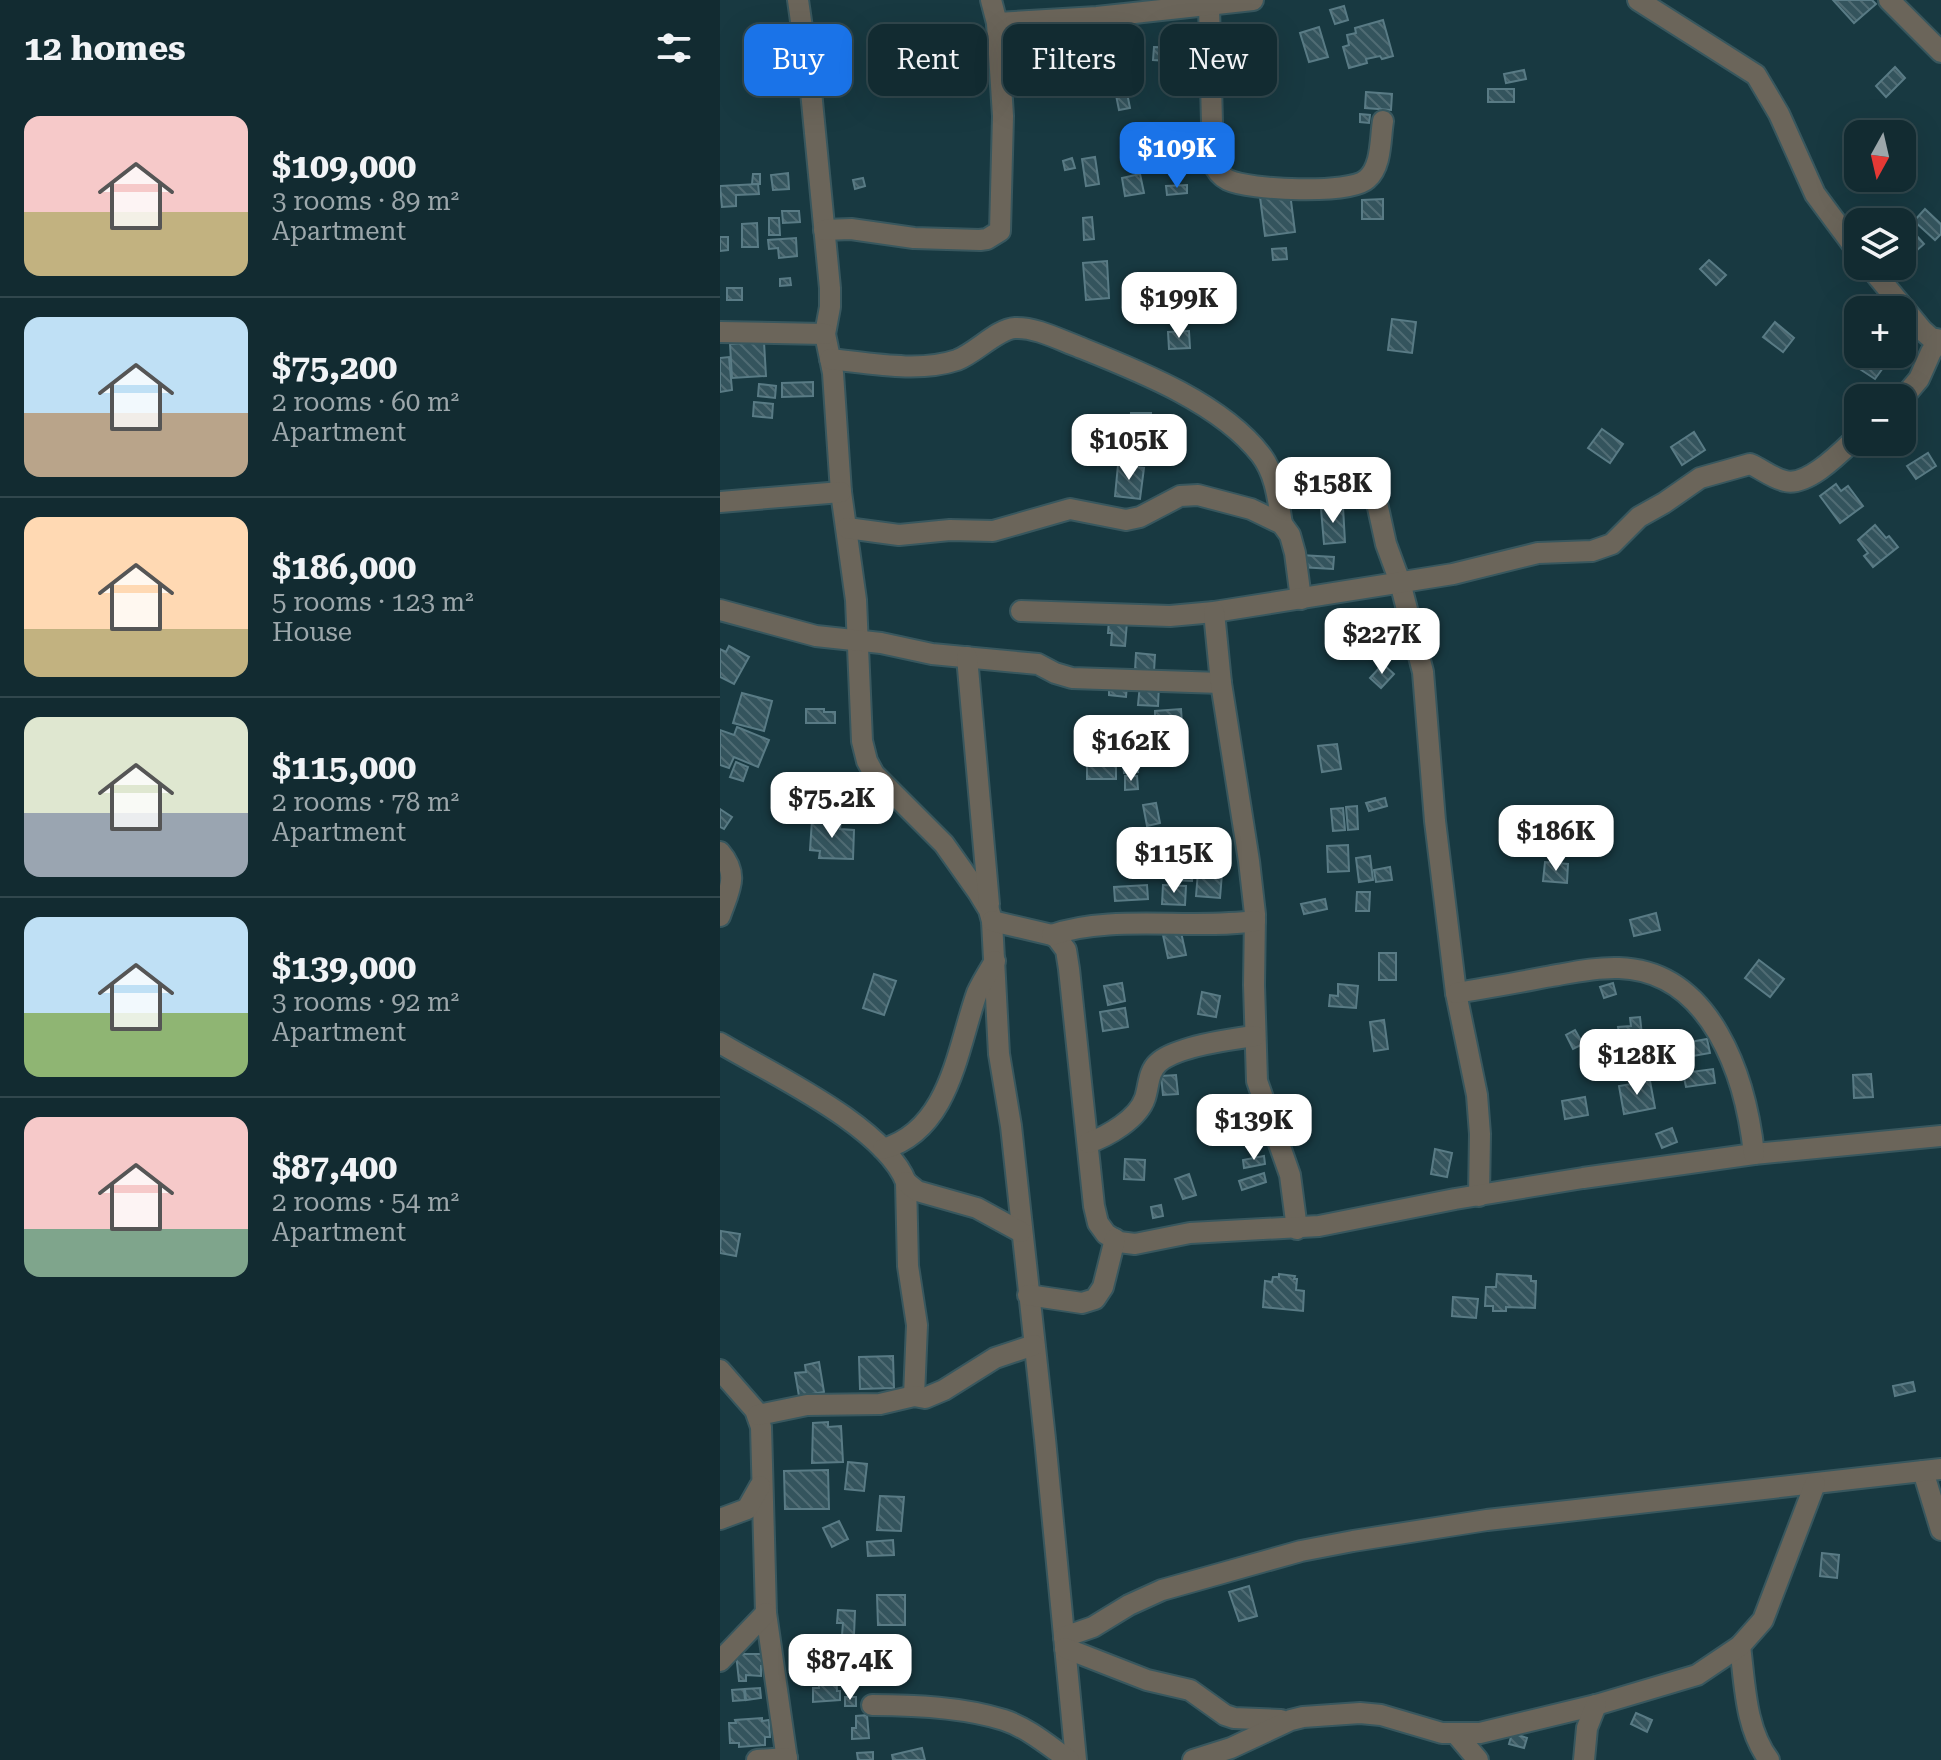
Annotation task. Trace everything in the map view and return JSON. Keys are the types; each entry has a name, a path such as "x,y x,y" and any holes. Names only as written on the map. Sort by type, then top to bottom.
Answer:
{"street":[{"path":"798,0 811,91 824,230 830,300 825,334 856,600 859,722 867,761 882,784 944,844 990,916 1052,935 1066,950 1074,998 1090,1182 1098,1223 1106,1234 1135,1244 1190,1233 1297,1229 1583,1178 1754,1154 1941,1136"},
{"path":"824,230 851,229 914,238 980,240 1000,231 1003,116 997,23 991,0"},
{"path":"997,23 1253,0"},
{"path":"1638,0 1756,75 1779,114 1815,194 1844,233"},
{"path":"1889,0 1941,52"},
{"path":"1209,6 1212,153 1216,170 1224,178 1241,184 1299,189 1354,186 1369,178 1376,167 1383,121"},
{"path":"1881,280 1922,330 1940,340 1914,384"},
{"path":"830,359 937,364 965,357 1012,328 1062,341 1138,372 1223,419 1259,453 1271,471 1282,524 1290,535 1301,599"},
{"path":"720,332 825,334"},
{"path":"1021,611 1170,616 1214,612 1480,568 1534,553 1601,549 1612,544 1639,517 1700,478 1750,464 1781,480 1796,481 1822,468 1844,448"},
{"path":"720,502 841,492"},
{"path":"847,528 899,535 950,530 993,531 1070,509 1126,520 1140,517 1173,499 1188,495 1251,509 1282,524"},
{"path":"1377,503 1386,544 1400,582 1426,692 1435,821 1456,993 1477,1095 1479,1196"},
{"path":"720,610 816,636 1038,664 1072,678 1221,683"},
{"path":"1214,612 1255,921 1257,1081 1290,1175 1297,1229"},
{"path":"967,657 995,961 999,1054 1011,1126 1076,1760"},
{"path":"720,852 731,867 732,875 720,916"},
{"path":"1052,935 1116,925 1196,926 1255,921"},
{"path":"883,1149 911,1138 934,1112 950,1077 978,991 995,961"},
{"path":"1456,993 1595,969 1622,968 1663,978 1697,1003 1721,1037 1745,1104 1754,1154"},
{"path":"1088,1143 1110,1135 1142,1106 1156,1064 1211,1043 1255,1036"},
{"path":"720,1043 855,1125 883,1149 901,1171 906,1182 908,1266 917,1325 914,1396"},
{"path":"906,1182 917,1191 977,1208 1021,1232"},
{"path":"1028,1295 1082,1303 1095,1299 1103,1287 1115,1239"},
{"path":"758,1415 807,1405 880,1404 914,1396 925,1398 995,1358 1034,1345"},
{"path":"720,1370 758,1415 762,1433 766,1613 787,1759 757,1760"},
{"path":"1064,1642 1162,1590 1301,1551 1487,1520 1932,1470 1941,1530"},
{"path":"720,1519 747,1509 762,1481"},
{"path":"1064,1642 1147,1680 1190,1690 1234,1718 1291,1720 1360,1713 1381,1715 1442,1733 1480,1733 1596,1705 1697,1675 1740,1646 1763,1620 1800,1516 1815,1484"},
{"path":"720,1661 766,1613"},
{"path":"1740,1646 1754,1732 1769,1760"},
{"path":"872,1705 906,1705 978,1714 1005,1721 1024,1729 1069,1760"},
{"path":"1584,1760 1587,1728 1596,1705"},
{"path":"1193,1760 1231,1748 1291,1720"},
{"path":"1457,1735 1478,1760"}],"building":[{"path":"1833,0 1872,0 1876,4 1854,23"},
{"path":"1344,6 1348,20 1335,24 1330,10"},
{"path":"1383,20 1393,56 1366,59 1367,63 1349,68 1343,47 1349,45 1347,35 1356,33 1355,28"},
{"path":"1319,27 1328,57 1309,62 1300,33"},
{"path":"1154,47 1160,47 1160,60 1153,60"},
{"path":"1895,67 1905,78 1886,97 1876,86"},
{"path":"1524,70 1526,79 1506,83 1504,74"},
{"path":"1488,89 1514,89 1514,102 1488,102"},
{"path":"1366,92 1392,94 1391,110 1365,108"},
{"path":"1116,96 1128,96 1130,108 1119,110"},
{"path":"1360,114 1370,115 1369,123 1360,122"},
{"path":"1095,157 1099,184 1086,186 1082,159"},
{"path":"1072,158 1075,168 1065,170 1063,161"},
{"path":"788,173 789,189 773,190 771,175"},
{"path":"753,174 760,174 760,184 752,184"},
{"path":"1140,174 1144,193 1125,196 1122,178"},
{"path":"863,178 865,186 855,189 853,180"},
{"path":"758,184 759,194 736,195 736,206 722,207 720,186"},
{"path":"1187,185 1187,193 1167,195 1166,186"},
{"path":"1290,193 1295,232 1265,236 1260,197"},
{"path":"1383,199 1383,219 1362,219 1362,200"},
{"path":"1925,209 1941,224 1941,234 1935,240 1916,223"},
{"path":"782,211 799,211 800,222 783,223"},
{"path":"1092,217 1094,239 1084,240 1083,218"},
{"path":"769,218 779,218 780,235 769,235"},
{"path":"757,223 758,247 742,247 742,224"},
{"path":"1916,235 1924,244 1916,251"},
{"path":"720,237 728,237 728,250 720,251"},
{"path":"796,238 797,256 779,258 778,248 769,249 768,240"},
{"path":"1286,248 1287,259 1273,260 1272,249"},
{"path":"1709,260 1726,275 1716,285 1700,269"},
{"path":"1107,261 1109,298 1086,300 1083,263"},
{"path":"790,278 791,285 780,286 780,279"},
{"path":"727,288 742,288 742,300 727,300"},
{"path":"1392,319 1416,322 1412,353 1388,350"},
{"path":"1775,322 1794,338 1783,352 1763,337"},
{"path":"1189,331 1190,348 1169,349 1168,332"},
{"path":"764,342 766,376 732,378 730,344"},
{"path":"729,357 732,390 720,392 720,358"},
{"path":"1858,368 1883,368 1875,379"},
{"path":"813,382 813,396 782,397 782,383"},
{"path":"759,384 776,386 775,398 758,396"},
{"path":"754,402 773,404 772,418 753,416"},
{"path":"1131,413 1151,413 1149,448 1129,447"},
{"path":"1602,429 1623,444 1610,463 1588,448"},
{"path":"1694,432 1705,450 1682,465 1671,447"},
{"path":"1928,453 1936,466 1916,479 1907,466"},
{"path":"1340,461 1340,469 1345,469 1347,500 1314,501 1314,470 1320,470 1319,462"},
{"path":"1118,465 1144,468 1140,499 1115,496"},
{"path":"1836,484 1841,491 1848,486 1863,506 1840,523 1820,496"},
{"path":"1343,507 1345,542 1324,544 1321,509"},
{"path":"1875,525 1898,547 1873,567 1864,556 1868,553 1858,540"},
{"path":"1300,555 1334,557 1333,569 1299,567"},
{"path":"1109,620 1127,622 1125,646 1111,645"},
{"path":"729,646 749,657 734,684 720,677 720,649 726,652"},
{"path":"1136,653 1155,655 1154,671 1135,670"},
{"path":"1383,664 1394,674 1381,688 1370,678"},
{"path":"1109,683 1127,685 1126,697 1109,695"},
{"path":"1140,684 1159,685 1158,706 1138,705"},
{"path":"742,693 772,701 764,731 733,723"},
{"path":"806,709 835,712 835,723 806,723"},
{"path":"1181,709 1182,723 1155,724 1155,711"},
{"path":"737,727 769,740 758,767 734,757 729,768 720,765 720,730 734,735"},
{"path":"1160,740 1176,741 1175,763 1159,762"},
{"path":"1337,744 1341,769 1322,772 1318,746"},
{"path":"1116,756 1116,779 1087,779 1087,757"},
{"path":"1136,757 1138,772 1124,773 1123,758"},
{"path":"736,762 748,767 743,781 730,777"},
{"path":"1125,776 1137,776 1138,789 1125,790"},
{"path":"1385,798 1387,806 1369,811 1366,803"},
{"path":"1156,803 1160,823 1147,826 1143,805"},
{"path":"1357,806 1358,829 1348,830 1346,807"},
{"path":"1343,808 1345,830 1333,831 1331,809"},
{"path":"720,809 732,817 724,829 720,827"},
{"path":"812,820 841,821 840,829 854,830 853,859 819,858 820,851 810,850"},
{"path":"1348,845 1349,871 1328,872 1327,846"},
{"path":"1370,856 1373,880 1359,882 1356,858"},
{"path":"1199,860 1223,861 1220,898 1196,896"},
{"path":"1143,862 1144,874 1129,876 1128,863"},
{"path":"1174,862 1193,863 1192,881 1174,880"},
{"path":"1545,862 1568,864 1567,883 1543,881"},
{"path":"1390,867 1392,880 1376,882 1374,870"},
{"path":"1147,885 1148,899 1115,901 1114,887"},
{"path":"1163,885 1186,886 1185,905 1162,904"},
{"path":"1357,892 1370,892 1369,911 1356,911"},
{"path":"1325,899 1327,909 1304,914 1301,904"},
{"path":"1656,913 1660,930 1634,936 1630,920"},
{"path":"1181,932 1186,955 1168,958 1163,935"},
{"path":"1379,953 1396,953 1396,980 1379,980"},
{"path":"1759,960 1784,979 1770,997 1745,978"},
{"path":"874,974 896,981 884,1015 863,1008"},
{"path":"1122,983 1125,1001 1108,1005 1104,986"},
{"path":"1613,983 1616,994 1604,998 1600,987"},
{"path":"1338,984 1358,986 1356,1008 1329,1006 1330,995 1338,996"},
{"path":"1202,992 1220,996 1216,1017 1198,1014"},
{"path":"1125,1008 1128,1027 1103,1031 1100,1012"},
{"path":"1640,1017 1642,1035 1620,1038 1618,1027 1631,1026 1630,1018"},
{"path":"1384,1020 1388,1049 1374,1051 1370,1022"},
{"path":"1575,1030 1583,1044 1573,1049 1566,1035"},
{"path":"1707,1039 1710,1053 1681,1058 1679,1044"},
{"path":"1713,1069 1715,1083 1686,1087 1683,1073"},
{"path":"1871,1074 1873,1097 1854,1098 1853,1075"},
{"path":"1176,1075 1178,1094 1163,1095 1161,1076"},
{"path":"1650,1081 1655,1108 1624,1114 1619,1086"},
{"path":"1585,1097 1588,1115 1565,1119 1562,1101"},
{"path":"1252,1118 1257,1140 1238,1144 1234,1121"},
{"path":"1672,1128 1677,1142 1662,1148 1656,1134"},
{"path":"1435,1149 1452,1153 1447,1177 1431,1174"},
{"path":"1264,1156 1265,1164 1244,1168 1243,1160"},
{"path":"1125,1159 1145,1160 1144,1180 1124,1179"},
{"path":"1264,1173 1266,1182 1242,1190 1239,1181"},
{"path":"1189,1174 1196,1195 1183,1199 1175,1179"},
{"path":"1161,1205 1163,1216 1153,1218 1151,1207"},
{"path":"721,1231 740,1234 736,1256 720,1253"},
{"path":"1279,1274 1297,1279 1296,1290 1304,1291 1303,1311 1263,1307 1265,1281 1272,1282 1273,1277 1279,1277"},
{"path":"1497,1274 1531,1276 1531,1281 1536,1281 1535,1308 1506,1307 1506,1311 1493,1311 1493,1306 1485,1306 1486,1287 1496,1287"},
{"path":"1453,1297 1478,1299 1476,1318 1452,1316"},
{"path":"893,1356 894,1388 860,1389 859,1357"},
{"path":"819,1362 824,1392 799,1396 795,1373 806,1372 805,1365"},
{"path":"1913,1382 1915,1391 1895,1396 1893,1386"},
{"path":"828,1422 828,1427 841,1426 843,1462 812,1463 813,1423"},
{"path":"848,1462 867,1464 864,1491 845,1489"},
{"path":"828,1470 829,1509 785,1509 784,1471"},
{"path":"880,1496 904,1497 901,1531 877,1530"},
{"path":"839,1521 848,1539 832,1547 823,1528"},
{"path":"893,1540 894,1555 868,1556 867,1542"},
{"path":"1822,1553 1839,1555 1837,1578 1820,1576"},
{"path":"1249,1586 1257,1616 1239,1621 1229,1592"},
{"path":"877,1595 905,1595 905,1625 878,1625"},
{"path":"838,1610 855,1611 854,1635 842,1635 843,1623 837,1623"},
{"path":"736,1654 761,1654 764,1666 761,1666 761,1676 746,1675 746,1681 739,1681"},
{"path":"836,1665 840,1700 813,1702 813,1688 819,1688 818,1666"},
{"path":"760,1688 761,1698 746,1700 745,1689"},
{"path":"744,1689 745,1700 733,1701 732,1690"},
{"path":"845,1697 856,1697 856,1706 845,1706"},
{"path":"1636,1713 1652,1720 1647,1732 1631,1724"},
{"path":"867,1715 869,1738 852,1739 856,1716"},
{"path":"762,1718 762,1721 769,1720 770,1737 765,1737 765,1745 739,1747 739,1743 730,1743 729,1723"},
{"path":"1512,1733 1527,1738 1524,1748 1509,1744"},
{"path":"922,1748 925,1760 893,1760 892,1755"},
{"path":"873,1752 873,1760 858,1760 857,1753"}]}
